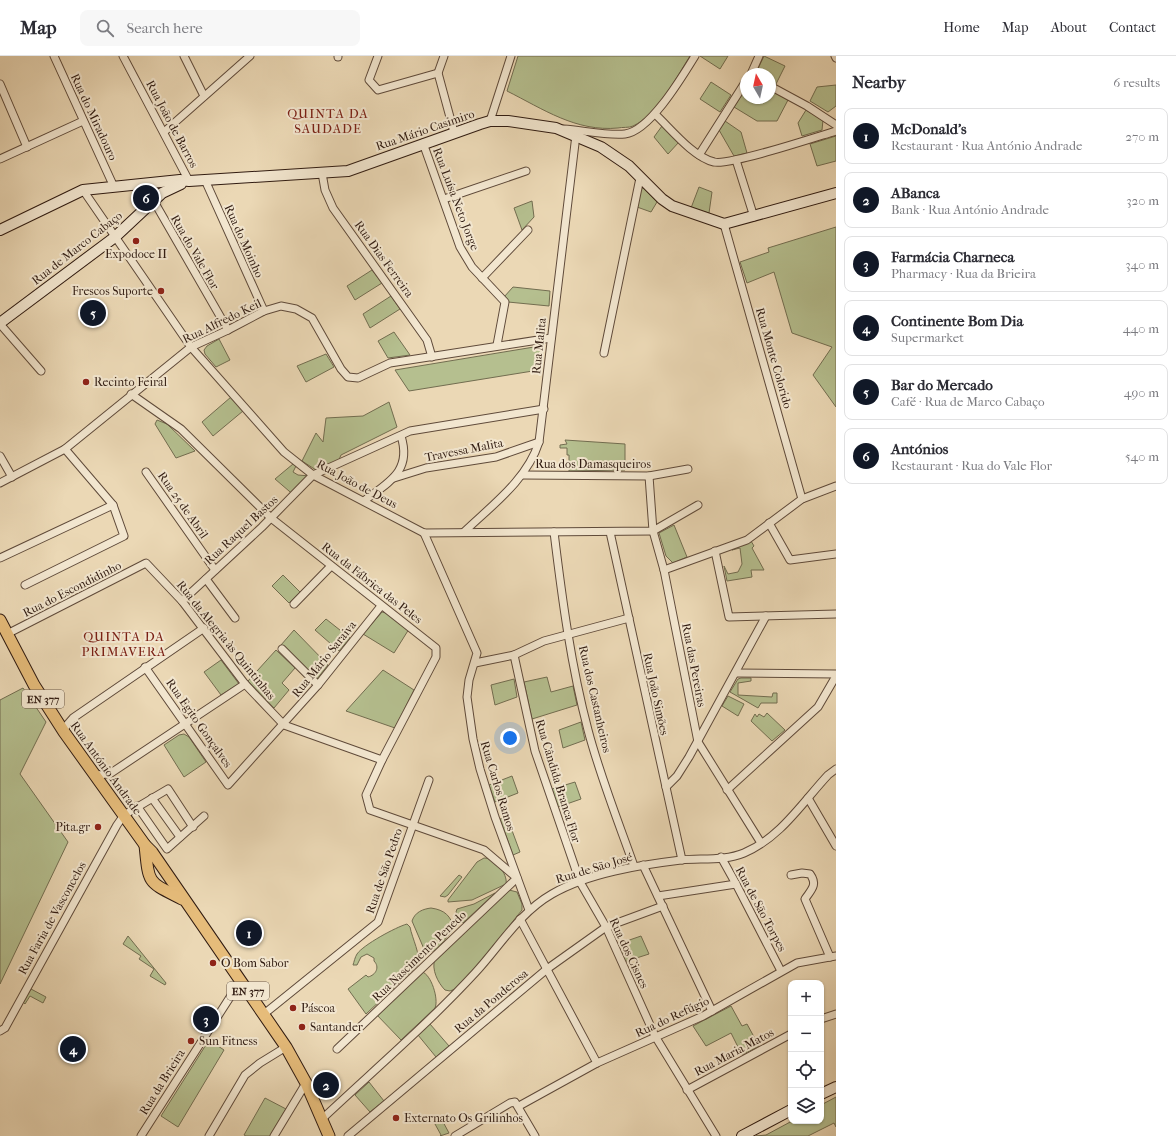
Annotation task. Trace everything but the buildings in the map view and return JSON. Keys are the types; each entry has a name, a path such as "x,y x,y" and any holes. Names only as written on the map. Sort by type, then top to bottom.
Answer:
{"main road":[{"name":"Rua António Andrade","path":"0,620 34,685 64,732 161,866"},
{"name":"EN 377","path":"145,845 147,870 154,884 186,901"},
{"path":"147,870 148,867 154,863 161,866"},
{"name":"EN 377","path":"161,866 286,1047 306,1083 329,1136"},
{"path":"160,888 168,883 168,877"}],"street":[{"name":"Rua do Miradouro","path":"54,56 114,187"},
{"name":"Rua João de Barros","path":"123,56 189,181"},
{"path":"184,56 204,96"},
{"path":"164,132 250,56"},
{"path":"378,56 369,80 378,90 438,73"},
{"path":"444,56 438,73 454,132"},
{"path":"490,121 511,56"},
{"path":"556,128 625,134 637,130 655,114 695,56"},
{"path":"753,68 759,56"},
{"path":"0,84 27,147"},
{"path":"776,89 807,106 836,125"},
{"path":"699,156 740,91"},
{"path":"655,114 699,156 715,163 736,160 836,131"},
{"path":"0,159 83,121"},
{"name":"Rua Mário Casimiro","path":"0,230 82,190 180,180 189,181 348,171 454,132 490,121 508,121 556,128 576,135 612,153 662,199 672,206 724,224"},
{"name":"Rua Malita","path":"464,532 522,475 536,452 539,442 576,135"},
{"name":"Rua Luísa Neto Jorge","path":"423,143 460,247 472,267 505,302 498,345"},
{"path":"736,160 754,217"},
{"path":"444,199 526,171"},
{"name":"Rua Dias Ferreira","path":"322,173 324,190 333,208 372,260 427,340 432,357"},
{"path":"604,353 640,178"},
{"name":"Rua do Moinho","path":"204,180 264,311"},
{"name":"Rua de Marco Cabaço","path":"0,324 115,237 153,200 173,186 189,181"},
{"name":"Rua do Vale Flor","path":"144,184 228,330"},
{"name":"Rua João de Deus","path":"82,190 191,347 284,452 313,474 424,532 653,531 698,505"},
{"path":"724,224 754,217 836,193"},
{"name":"Rua Monte Colorido","path":"724,224 802,499"},
{"path":"482,278 528,230"},
{"name":"Rua Alfredo Keil","path":"0,483 65,448 191,347 264,311 281,306 296,309 312,318 341,369 348,377 358,378 390,364 498,345 551,338"},
{"path":"0,324 41,372"},
{"name":"Rua da Fábrica das Peles","path":"131,394 181,429 271,518 381,606 432,643 437,651 382,760"},
{"path":"313,474 402,436 410,431 544,409"},
{"name":"Travessa Malita","path":"365,500 394,478 401,468 405,457 402,436"},
{"name":"Travessa Malita","path":"394,478 426,468 496,457 539,442"},
{"path":"25,584 124,536 113,505 65,448"},
{"path":"0,456 12,477"},
{"name":"Rua dos Damasqueiros","path":"522,475 650,476 688,470"},
{"name":"Rua 25 de Abril","path":"146,472 215,570"},
{"name":"Rua Raquel Bastos","path":"182,600 271,518 313,474"},
{"name":"Rua das Pereiras","path":"650,476 653,531 664,570 698,742 761,843"},
{"path":"664,570 747,540 802,499 836,486"},
{"path":"0,558 113,505"},
{"path":"769,524 790,560 836,554"},
{"name":"Rua Carlos Ramos","path":"424,532 477,653 469,680 467,697 473,739 484,784 529,910"},
{"name":"Rua dos Castanheiros","path":"554,532 561,588 588,729 634,866"},
{"name":"Rua João Simões","path":"610,532 682,860"},
{"path":"715,551 729,617 836,614"},
{"name":"Rua da Alegria às Quintinhas","path":"146,564 182,600 245,684 284,725 382,760"},
{"name":"Rua do Escondidinho","path":"7,634 146,564"},
{"path":"294,604 331,566"},
{"path":"206,579 235,618"},
{"name":"Rua Mário Saraiva","path":"284,725 381,606"},
{"path":"666,787 677,776 698,742 766,616"},
{"path":"475,662 514,655 544,640 629,618"},
{"path":"64,732 66,726 73,718 145,667 204,628"},
{"path":"282,649 318,685"},
{"name":"Rua Cândida Branca Flor","path":"514,655 535,751 580,882"},
{"name":"Rua Egito Gonçalves","path":"145,667 187,724 228,785 284,725"},
{"path":"727,790 818,707 836,675 736,673"},
{"path":"94,773 111,773 187,724 245,684"},
{"path":"382,760 366,795 370,810 484,850 517,878"},
{"name":"Rua de São José","path":"322,1119 475,973 529,910 558,890 634,866 682,860 721,858 744,853 761,843 781,828 828,775 836,769"},
{"name":"Rua de São Pedro","path":"264,1014 378,922 429,780"},
{"path":"124,815 137,806 168,790 192,827"},
{"path":"152,798 180,837"},
{"path":"808,798 836,846"},
{"path":"137,806 167,849 204,816"},
{"name":"Rua Faria de Vasconcelos","path":"0,1031 5,1028 124,815"},
{"name":"Rua de São Torpes","path":"721,858 781,971"},
{"path":"643,865 712,1011"},
{"path":"792,875 806,873 810,874 814,880 814,886 805,899 833,956"},
{"name":"Rua Nascimento Penedo","path":"337,1049 517,878"},
{"name":"Rua dos Cisnes","path":"580,882 606,927 655,1036 716,1136"},
{"path":"658,896 736,884"},
{"name":"Rua da Ponderosa","path":"348,1136 547,969 606,927 663,906"},
{"path":"520,919 597,1063"},
{"name":"Rua do Refúgio","path":"455,1136 510,1103 515,1102 519,1106 597,1063 712,1011 781,971 804,960 833,956"},
{"name":"Rua da Brieira","path":"141,1136 241,980"},
{"path":"824,1018 836,1014"},
{"name":"Rua Maria Matos","path":"687,1090 788,1036"},
{"path":"209,1136 245,1075 260,1063 286,1047"},
{"path":"274,1136 306,1083"},
{"path":"824,1093 836,1087"},
{"path":"519,1106 535,1136"},
{"path":"742,1136 788,1112"}],"green space":[{"path":"518,56 690,56 658,105 642,121 630,127 603,128 574,123 560,118 507,91"},
{"path":"700,56 728,56 720,69"},
{"path":"764,56 785,66 776,84 776,68 758,68"},
{"path":"711,82 731,95 720,112 700,99"},
{"path":"836,85 836,106 828,112 810,101 817,87"},
{"path":"776,93 788,100 777,121 757,121 734,107 740,98 740,104 776,104"},
{"path":"806,110 823,120 822,130 802,136 798,123"},
{"path":"725,121 741,132 747,153 734,156 719,130"},
{"path":"662,126 679,142 668,154 654,137"},
{"path":"836,136 836,161 817,166 810,144"},
{"path":"699,187 712,192 709,213 691,208"},
{"path":"641,188 644,188 657,202 651,212 637,207"},
{"path":"532,201 534,217 522,230 514,208"},
{"path":"836,227 836,407 813,375 832,347 792,333 774,272 747,283 740,262 769,252 768,248"},
{"path":"372,270 382,283 355,300 347,286"},
{"path":"513,287 550,291 549,306 508,302 504,297"},
{"path":"391,296 400,309 370,328 363,314"},
{"path":"394,332 410,355 388,358 378,341"},
{"path":"219,339 230,360 216,367 205,354 204,350 207,346"},
{"path":"540,346 543,350 541,369 539,370 409,391 395,370"},
{"path":"326,354 334,367 306,382 297,366"},
{"path":"231,397 243,411 213,436 202,422"},
{"path":"389,402 397,427 341,455 338,462 316,470 302,461 316,433 323,442 326,418 363,416"},
{"path":"157,420 167,424 195,451 176,458 155,424"},
{"path":"565,440 625,444 625,470 569,471 569,455 567,455 567,448 560,448 560,445 567,444"},
{"path":"293,464 296,466 293,472 298,475 310,476 312,481 296,497 275,479"},
{"path":"674,525 687,557 673,563 666,556 659,533"},
{"path":"751,541 754,546 752,548 764,570 751,570 752,577 727,581 724,566 728,574 738,572 742,564 740,548 732,550"},
{"path":"283,575 300,592 289,603 272,586"},
{"path":"382,612 386,613 409,629 394,653 363,634"},
{"path":"326,619 350,638 339,651 315,630"},
{"path":"294,630 328,665 317,679 281,645"},
{"path":"276,650 295,668 282,683 289,690 274,708 248,681"},
{"path":"221,660 239,684 221,695 204,672"},
{"path":"383,670 414,690 395,728 346,711"},
{"path":"547,677 551,692 573,686 577,705 532,719 524,682"},
{"path":"751,678 751,681 738,683 738,695 772,697 773,693 777,693 777,703 761,703 758,708 730,692 738,679"},
{"path":"514,679 517,697 495,705 491,685"},
{"path":"23,688 46,722 20,774 68,842 0,984 0,700"},
{"path":"728,696 744,704 738,716 722,706"},
{"path":"767,713 785,730 772,741 751,721 755,714 757,717 759,714 764,717"},
{"path":"581,722 585,740 563,748 559,730"},
{"path":"184,734 189,737 206,762 184,777 164,745 179,735"},
{"path":"512,776 518,793 495,802 489,785"},
{"path":"575,782 581,799 558,807 552,789"},
{"path":"507,817 520,852 513,855 500,819"},
{"path":"484,858 492,861 500,867 505,876 506,884 472,900 448,902 477,862"},
{"path":"459,875 462,877 448,895 445,897 440,896"},
{"path":"509,890 517,892 522,904 522,910 476,967 455,989 450,991 445,990 436,976 434,967 435,959"},
{"path":"495,893 463,923 456,912 457,909 474,904"},
{"path":"431,908 440,910 447,914 454,929 436,950 429,952 424,949 412,921 415,915 425,909"},
{"path":"407,924 410,927 417,951 419,961 418,965 366,1014 348,989 366,975 368,977 375,973 377,966 374,958 367,954 361,957 357,965 353,965 357,954 360,950 388,932"},
{"path":"128,936 166,983 165,985 150,976 154,969 139,959 141,956 123,944"},
{"path":"641,936 649,954 624,962 615,945"},
{"path":"422,972 428,977 433,987 436,999 435,1008 401,1040 376,1014"},
{"path":"31,989 46,997 43,1003 30,996 25,1004 23,1002"},
{"path":"731,1006 742,1026 747,1024 759,1046 742,1055 731,1033 706,1046 693,1026"},
{"path":"430,1024 449,1046 436,1057 418,1035"},
{"path":"209,1040 224,1050 178,1127 161,1116"},
{"path":"369,1082 384,1101 370,1112 355,1095"},
{"path":"836,1097 836,1127 834,1123 808,1136 756,1136 766,1135 788,1123 824,1124 824,1103"},
{"path":"265,1098 286,1109 270,1136 244,1135"},
{"path":"442,1120 449,1133 440,1136 441,1135 435,1124"}],"place":[{"name":"Antónios","path":"146,198"},
{"name":"Expodoce II","path":"136,241"},
{"name":"Frescos Suporte","path":"161,291"},
{"name":"Bar do Mercado","path":"93,313"},
{"name":"Recinto Feiral","path":"86,382"},
{"name":"Pita.gr","path":"98,827"},
{"name":"McDonald's","path":"249,933"},
{"name":"O Bom Sabor","path":"213,963"},
{"name":"Páscoa","path":"293,1008"},
{"name":"Farmácia Charneca","path":"206,1019"},
{"name":"Santander","path":"302,1027"},
{"name":"Sun Fitness","path":"191,1041"},
{"name":"Continente Bom Dia","path":"73,1049"},
{"name":"ABanca","path":"326,1085"},
{"name":"Externato Os Grilinhos","path":"396,1118"}],"district":[{"name":"QUINTA DA SAUDADE","path":"328,120"},
{"name":"QUINTA DA PRIMAVERA","path":"124,644"}]}
